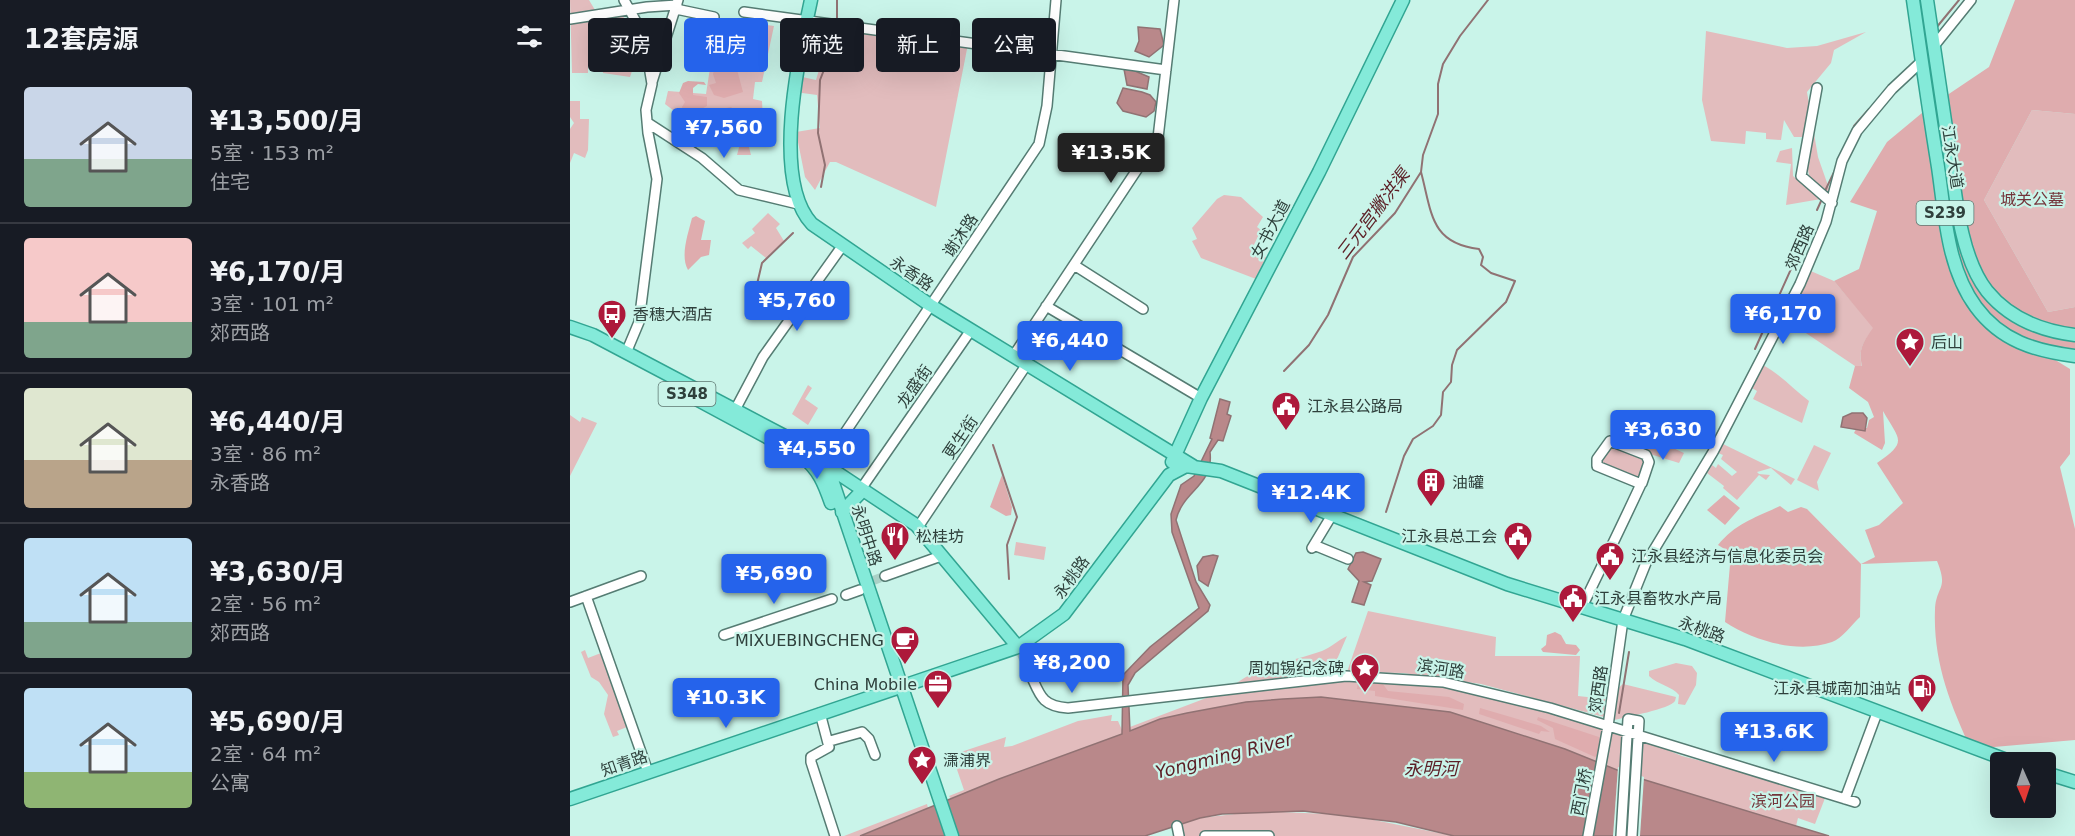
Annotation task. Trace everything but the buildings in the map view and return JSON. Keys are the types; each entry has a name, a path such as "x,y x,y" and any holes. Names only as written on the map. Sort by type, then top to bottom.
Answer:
{"main road":[{"path":"807,18 811,0"},
{"name":"女书大道","path":"1173,472 1174,455 1201,398 1319,172 1403,0"},
{"name":"江永大道","path":"1913,0 1951,248 1964,289 1977,309 2016,341 2043,352 2075,356"},
{"name":"江永大道","path":"1927,0 1958,207 1972,265 1987,290 2006,310 2031,325 2075,335"},
{"path":"798,72 790,123 791,152 798,204"},
{"name":"永香路","path":"798,204 802,213 812,224 930,305 1193,466"},
{"name":"永明中路","path":"570,327 593,334 735,410 805,455"},
{"name":"永明中路","path":"570,335 591,342 824,463 836,480 896,687 933,790"},
{"path":"805,455 815,467 836,480 862,489 918,527 1019,650"},
{"path":"1173,472 1193,466"},
{"name":"永桃路","path":"1193,466 1211,468 1507,584 1684,639 1990,754"},
{"name":"永桃路","path":"896,687 1019,650 1064,614 1173,472"},
{"name":"永明中路","path":"836,480 842,512 866,584"},
{"path":"842,512 862,489"},
{"name":"知青路","path":"570,799 896,687"},
{"path":"2056,776 2075,782"},
{"path":"933,790 946,836"},
{"path":"933,790 952,836"}],"street":[{"path":"624,0 644,36 652,84"},
{"name":"谢沐路","path":"1055,18 1056,0"},
{"path":"1014,355 1158,138 1174,0"},
{"path":"1934,46 1971,0"},
{"path":"626,352 639,322 656,188 646,110 677,5"},
{"path":"570,19 630,9 677,5 714,17"},
{"path":"744,12 791,18"},
{"path":"864,28 972,43"},
{"path":"1056,55 1166,70"},
{"name":"郊西路","path":"1603,754 1623,620 1646,563 1713,452 1800,284 1826,199 1857,131 1881,102 1922,61"},
{"name":"谢沐路","path":"824,463 1039,144 1046,121 1050,72"},
{"path":"1817,88 1800,168 1801,176 1826,199"},
{"path":"648,123 702,158 732,186 749,194 798,204"},
{"path":"735,410 763,357 843,245"},
{"path":"1074,265 1143,309"},
{"path":"1046,306 1201,398"},
{"name":"龙盛街","path":"862,489 971,330"},
{"name":"更生街","path":"918,527 1027,364"},
{"path":"1582,607 1641,484 1649,462 1648,457 1610,441 1597,459 1597,466 1641,484"},
{"path":"805,455 833,450 832,462 836,480"},
{"path":"1332,515 1313,547 1348,559"},
{"path":"885,576 941,556"},
{"path":"570,602 641,576"},
{"path":"846,595 866,584"},
{"path":"585,596 648,772"},
{"path":"724,635 832,599"},
{"name":"滨河路","path":"1029,671 1044,702 1052,707 1068,708 1346,676 1384,677 1452,684 1639,735 1855,802"},
{"path":"820,713 830,747 811,757 811,762 835,836"},
{"path":"1845,799 1877,713"},
{"path":"830,741 862,732 869,739 875,755"},
{"path":"1621,836 1628,732"},
{"path":"1632,836 1639,735"},
{"name":"西门桥","path":"1588,836 1603,754"},
{"path":"1205,836 1269,836"}],"green space":[{"path":"570,0 589,0 598,15 597,18 588,18 588,73 572,73"},
{"path":"623,15 624,18 607,18"},
{"path":"864,23 876,26 876,72 960,72 960,42 968,44 936,207 836,162 830,162 815,190 805,177 796,132 820,128 817,95 795,92 798,76 816,80 818,72 864,72"},
{"path":"768,25 774,26 768,54"},
{"path":"1706,31 1787,48 1817,46 1866,32 1834,50 1831,63 1807,92 1818,157 1832,197 1815,184 1808,172 1811,137 1794,137 1784,120 1781,140 1766,139 1766,133 1746,131 1745,144 1711,141 1702,100"},
{"path":"603,72 632,72 630,77"},
{"path":"709,72 764,72 762,82 755,82 753,99 762,101 763,120 769,130 764,132 764,136 747,139 751,155 737,155 741,140 720,130 713,141 706,137 710,119 700,118 696,126 682,124 678,114 665,104 668,91 706,94"},
{"path":"570,101 580,101 580,119 589,119 588,150 585,158 574,153 570,163 570,129 574,123 570,117"},
{"name":"城关公墓","path":"2032,110 2075,114 2075,307 2048,312 1984,200"},
{"path":"1792,148 1793,176 1821,199 1786,205 1791,164 1776,162 1780,151"},
{"path":"1224,195 1241,197 1263,217 1257,227 1261,230 1252,249 1267,258 1256,279 1201,258 1192,241 1197,239 1192,228 1217,199"},
{"path":"768,213 780,224 776,228 784,241 766,258 751,246 748,249 742,243 755,233 752,229"},
{"path":"1806,269 1834,281 1874,328 1862,346 1862,367 1855,366 1782,317"},
{"path":"1763,365 1809,401 1802,423 1753,399 1757,391 1752,388"},
{"path":"808,385 812,388 805,399 818,408 808,425 792,414"},
{"path":"570,415 580,422 582,417 597,423 570,476"},
{"path":"1659,417 1663,435 1662,443 1684,453 1679,463 1640,451"},
{"path":"1607,444 1646,455 1642,480 1596,461"},
{"path":"1723,444 1795,479 1791,485 1771,468 1757,472 1770,475 1766,480 1759,475 1737,500 1707,473 1712,465 1716,468 1718,464 1732,476 1737,472 1721,459 1723,455 1718,453"},
{"path":"1814,445 1831,453 1817,482 1819,491 1797,480"},
{"path":"1016,542 1046,547 1044,560 1014,555"},
{"path":"1368,611 1496,637 1495,656 1580,656 1578,696 1605,699 1604,717 1481,684 1403,673 1347,672"},
{"name":"滨河公园","path":"1347,636 1332,671 1314,679 1443,682 1608,726 1682,756 1827,793 1815,824 1798,818 1796,826 1632,776 1565,749 1450,712 1321,697 1283,699 1130,731 951,799 949,796 964,790 952,755 1006,737 1004,747 1012,746 1078,721 1112,715 1111,721 1118,721 1122,730 1230,689 1250,674 1262,669 1322,651"},
{"path":"585,650 588,658 601,653 627,727 617,731 619,735 613,737 604,714 608,695 599,682 591,677 581,652"},
{"path":"1676,663 1692,666 1697,673 1696,685 1685,705 1678,704 1679,695 1676,692 1649,676 1649,671"},
{"path":"1623,684 1676,697 1675,701 1657,710 1614,720 1617,691"},
{"path":"927,804 928,808 859,836 844,836"},
{"path":"1261,811 1349,815 1454,836 1178,836 1177,826 1200,818"}],"shaded area":[{"path":"2015,0 2075,0 2075,114 2032,110 1984,200 2048,312 2075,307 2075,356 2044,353 2070,369 2070,454 2060,467 2075,529 2075,740 1971,749 1950,699 1940,665 1935,610 1942,578 1937,561 1861,564 1875,557 1865,530 1879,525 1903,503 1877,463 1893,450 1898,440 1883,411 1885,443 1882,450 1854,433 1856,429 1867,428 1869,420 1874,417 1868,402 1849,388 1855,366 1862,366 1862,346 1873,328 1834,281 1859,269 1877,211 1850,202 1887,142 1928,108 1989,67"},
{"path":"714,72 738,72 743,92 724,98 714,95 709,85 716,83"},
{"path":"704,82 706,85 698,84 693,88 693,95 707,97 707,106 690,115 684,113 682,107 685,102 679,93 683,83"},
{"path":"731,107 746,120 748,128 731,130 720,123 721,109"},
{"path":"696,216 705,221 701,240 711,240 709,255 701,257 688,270 685,258 686,245 692,218"},
{"path":"1002,475 1012,507 1011,515 1006,516 990,507"},
{"path":"1724,495 1740,508 1725,525 1707,510"},
{"path":"1780,506 1788,512 1801,507 1807,509 1861,564 1860,617 1843,635 1832,642 1805,647 1777,644 1749,635 1725,622 1731,553 1718,545 1739,526"},
{"path":"1555,632 1561,635 1566,644 1576,645 1580,650 1576,655 1543,652 1541,649 1546,645 1547,635"},
{"path":"1358,681 1383,684 1388,691 1449,697 1464,704 1463,710 1375,696 1375,691 1357,689"},
{"path":"1480,708 1541,726 1550,732 1541,731 1539,734 1479,714"},
{"path":"1538,717 1599,737 1600,753 1595,757 1555,739 1553,728 1537,720"}],"water":[{"path":"1138,27 1160,29 1164,45 1149,57 1135,51 1139,41"},
{"path":"1128,68 1149,77 1147,89 1127,85 1124,69"},
{"path":"1123,88 1150,95 1156,102 1154,111 1146,117 1123,111 1117,103"},
{"name":"永明河","path":"1220,399 1230,402 1227,414 1231,416 1223,441 1218,440 1210,452 1210,463 1203,481 1185,502 1176,520 1196,582 1210,605 1208,611 1135,673 1128,685 1130,731 1160,719 1187,713 1246,702 1283,699 1321,697 1450,712 1565,749 1632,776 1829,836 1454,836 1396,822 1303,811 1222,814 1200,818 1145,836 860,836 999,779 1122,734 1123,675 1150,647 1199,608 1172,532 1171,514 1181,485 1194,476 1212,439 1210,438"},
{"path":"1852,413 1863,413 1867,418 1865,431 1841,427 1843,417"},
{"path":"1363,552 1381,559 1372,581 1364,582 1371,585 1364,605 1352,602 1359,581 1348,569 1356,553"},
{"path":"1218,556 1208,586 1199,580 1197,566 1203,557"}],"pier":[{"path":"1618,767 1644,777 1640,836 1613,836"}],"waterway":[{"path":"837,0 837,18"},
{"name":"三元宫撇洪渠","path":"1284,371 1309,345 1328,315 1353,257 1395,213 1421,172 1423,155 1438,114 1438,84 1443,64 1460,36 1488,0"},
{"path":"1936,28 1959,0"},
{"path":"821,187 825,165 818,133 820,80 823,72"},
{"path":"1850,136 1854,126 1869,109"},
{"path":"1824,193 1837,166"},
{"name":"三元宫撇洪渠","path":"1386,512 1404,456 1413,439 1433,426 1441,415 1443,392 1451,382 1452,365 1457,350 1506,302 1515,281 1491,273 1481,265 1483,257 1479,249 1463,246 1442,233 1431,213 1421,172"},
{"path":"1817,210 1822,199"},
{"path":"747,305 754,297 762,263 793,233"},
{"path":"1755,349 1805,238"},
{"path":"993,445 1017,517 1007,545 1009,579"},
{"path":"1619,713 1629,652"}],"tunnel":[{"path":"872,581 885,576"},
{"path":"1021,653 1029,671"}],"place":[{"name":"香穗大酒店","path":"612,340"},
{"name":"后山","path":"1910,368"},
{"name":"江永县公路局","path":"1286,432"},
{"name":"油罐","path":"1431,508"},
{"name":"松桂坊","path":"895,562"},
{"name":"江永县总工会","path":"1518,562"},
{"name":"江永县经济与信息化委员会","path":"1610,582"},
{"name":"江永县畜牧水产局","path":"1573,624"},
{"name":"MIXUEBINGCHENG","path":"905,666"},
{"name":"周如锡纪念碑","path":"1365,694"},
{"name":"China Mobile","path":"938,710"},
{"name":"江永县城南加油站","path":"1922,714"},
{"name":"潇浦界","path":"922,786"}],"water label":[{"name":"Yongming River","path":"1224,756"}]}
